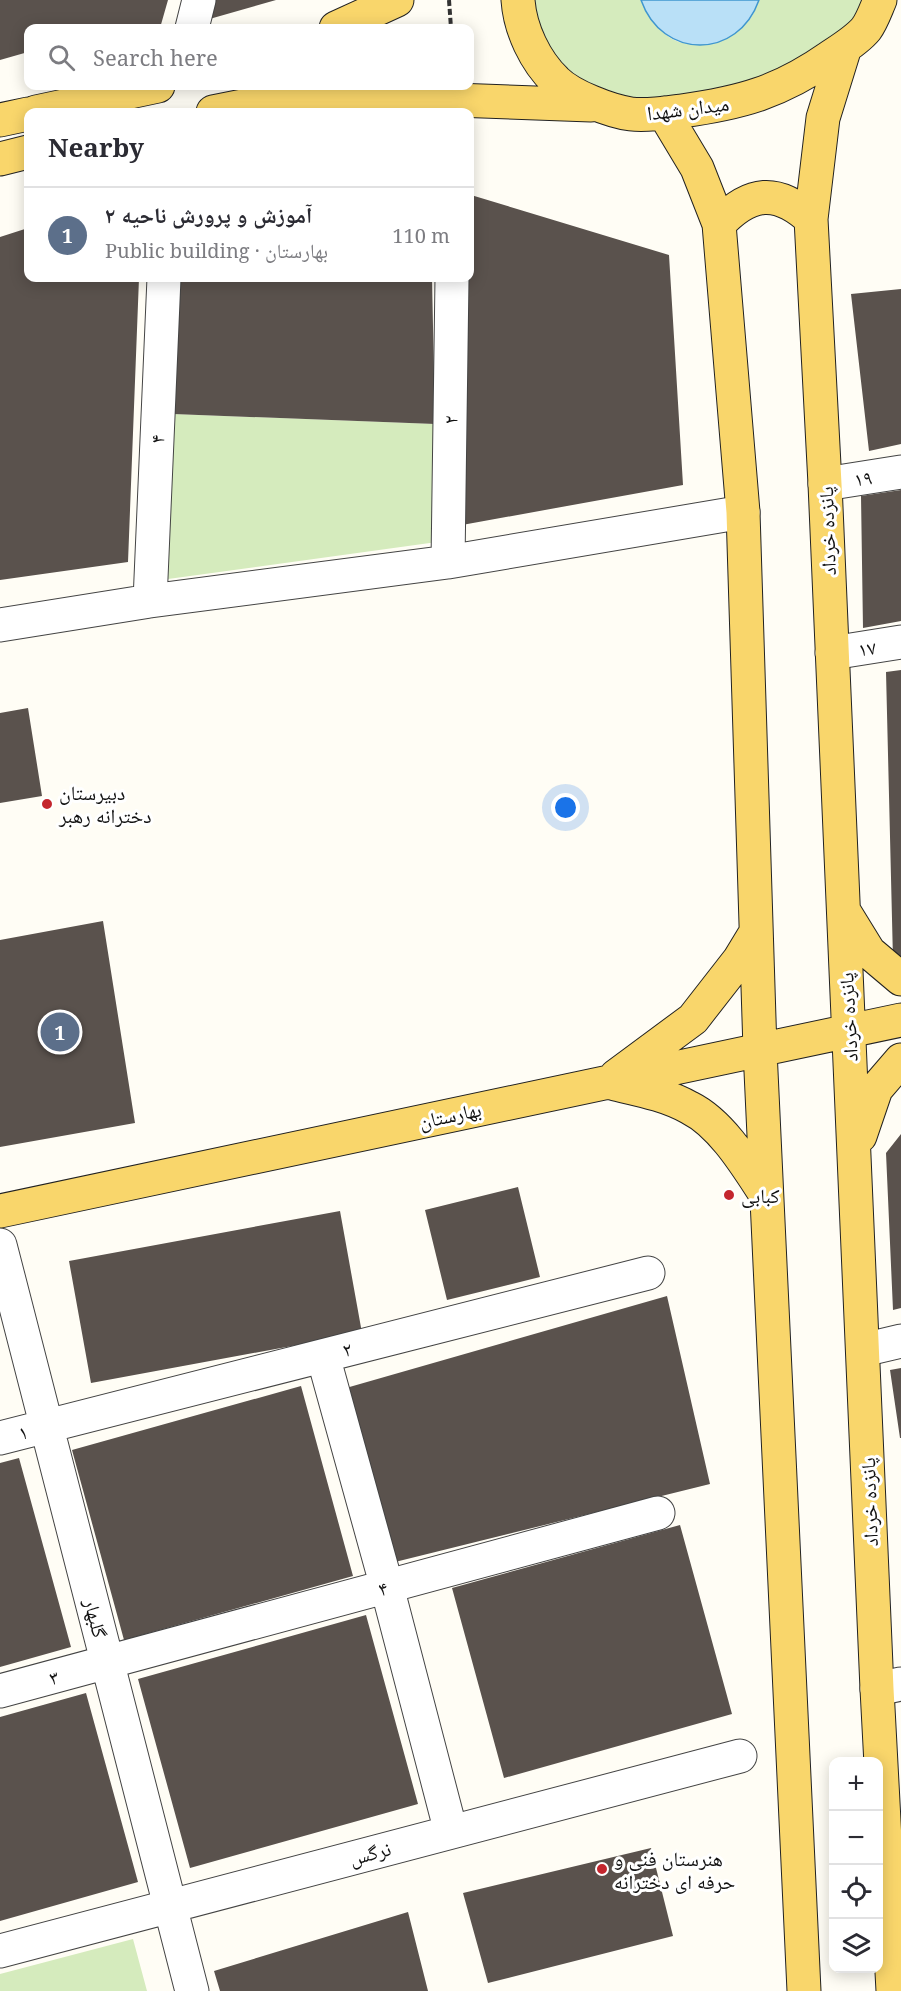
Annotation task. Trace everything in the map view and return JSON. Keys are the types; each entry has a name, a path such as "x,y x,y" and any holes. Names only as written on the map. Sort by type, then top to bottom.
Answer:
{"main road":[{"path":"345,24 397,0"},
{"name":"میدان شهدا","path":"518,0 531,50 557,82 596,105 632,114 664,113 710,107 759,95 804,76 864,25 901,3"},
{"name":"پانزده خرداد","path":"864,25 823,118 811,219 825,484 863,1350 889,1687 893,1991"},
{"path":"55,108 139,90"},
{"path":"233,108 349,90"},
{"path":"268,101 455,106 596,105"},
{"path":"664,113 697,168 719,225 743,512 760,1050 804,1991"},
{"path":"0,120 24,115"},
{"path":"0,159 24,153"},
{"path":"719,225 734,208 753,199 775,198 795,205 811,219"},
{"path":"843,911 869,952 901,979"},
{"path":"607,1082 693,1018 739,960 756,932"},
{"name":"بهارستان","path":"0,1211 901,1020"},
{"path":"854,1161 863,1124 876,1089 901,1060"},
{"path":"607,1082 664,1096 693,1109 715,1127 766,1195"}],"street":[{"path":"193,24 199,0"},
{"name":"۴","path":"150,601 164,282"},
{"name":"۲","path":"448,562 452,282"},
{"name":"۱۹","path":"825,484 901,472"},
{"path":"0,626 150,601 448,562 743,512"},
{"name":"۱۷","path":"832,653 901,642"},
{"name":"گلبهار","path":"0,1245 192,1991"},
{"name":"۲","path":"46,1426 648,1273"},
{"path":"863,1350 901,1341"},
{"path":"323,1356 387,1587 451,1832"},
{"name":"۱","path":"0,1438 46,1426"},
{"name":"۴","path":"107,1662 658,1513"},
{"name":"۳","path":"0,1691 107,1662"},
{"name":"نرگس","path":"0,1951 740,1756"}],"path":[{"path":"449,0 451,24"}],"green space":[{"path":"529,0 641,0 660,30 675,40 692,43 735,30 745,24 759,0 872,0 869,10 774,78 635,105 570,77 544,42"},
{"path":"173,414 435,424 437,542 168,579"},
{"path":"133,1939 147,1991 0,1991 0,1974"}],"water":[{"path":"641,0 759,0 749,20 735,34 718,42 700,45 682,42 665,34 651,20"}],"building":[{"path":"0,0 168,0 161,24 24,24 24,53 0,60"},
{"path":"211,0 276,0 206,20"},
{"path":"474,196 669,255 683,485 462,525 469,282 474,282"},
{"path":"24,229 24,282 139,282 128,562 0,580 0,237"},
{"path":"170,282 432,282 435,424 173,414"},
{"path":"901,289 901,444 869,451 851,294"},
{"path":"901,490 901,621 863,628 861,496"},
{"path":"901,670 901,958 893,960 886,672"},
{"path":"28,708 42,796 0,803 0,713"},
{"path":"103,921 135,1123 0,1147 0,940"},
{"path":"901,1134 901,1308 893,1310 886,1153"},
{"path":"518,1187 540,1277 447,1300 425,1210"},
{"path":"340,1211 362,1333 91,1383 69,1261"},
{"path":"667,1296 710,1484 395,1562 346,1388"},
{"path":"901,1368 901,1438 900,1438 890,1370"},
{"path":"301,1386 353,1576 124,1640 72,1450"},
{"path":"19,1458 71,1647 0,1667 0,1463"},
{"path":"680,1525 732,1714 504,1778 452,1588"},
{"path":"366,1615 418,1804 190,1868 138,1679"},
{"path":"86,1693 138,1882 0,1921 0,1717"},
{"path":"651,1848 673,1936 488,1983 463,1893"},
{"path":"408,1912 428,1991 220,1991 214,1971"}],"place":[{"name":"دبیرستان دخترانه رهبر","path":"47,804"},
{"name":"آموزش و پرورش ناحیه ۲","path":"60,1032"},
{"name":"کبابی","path":"729,1195"},
{"name":"هنرستان فنی و حرفه ای دخترانه","path":"602,1869"}]}
